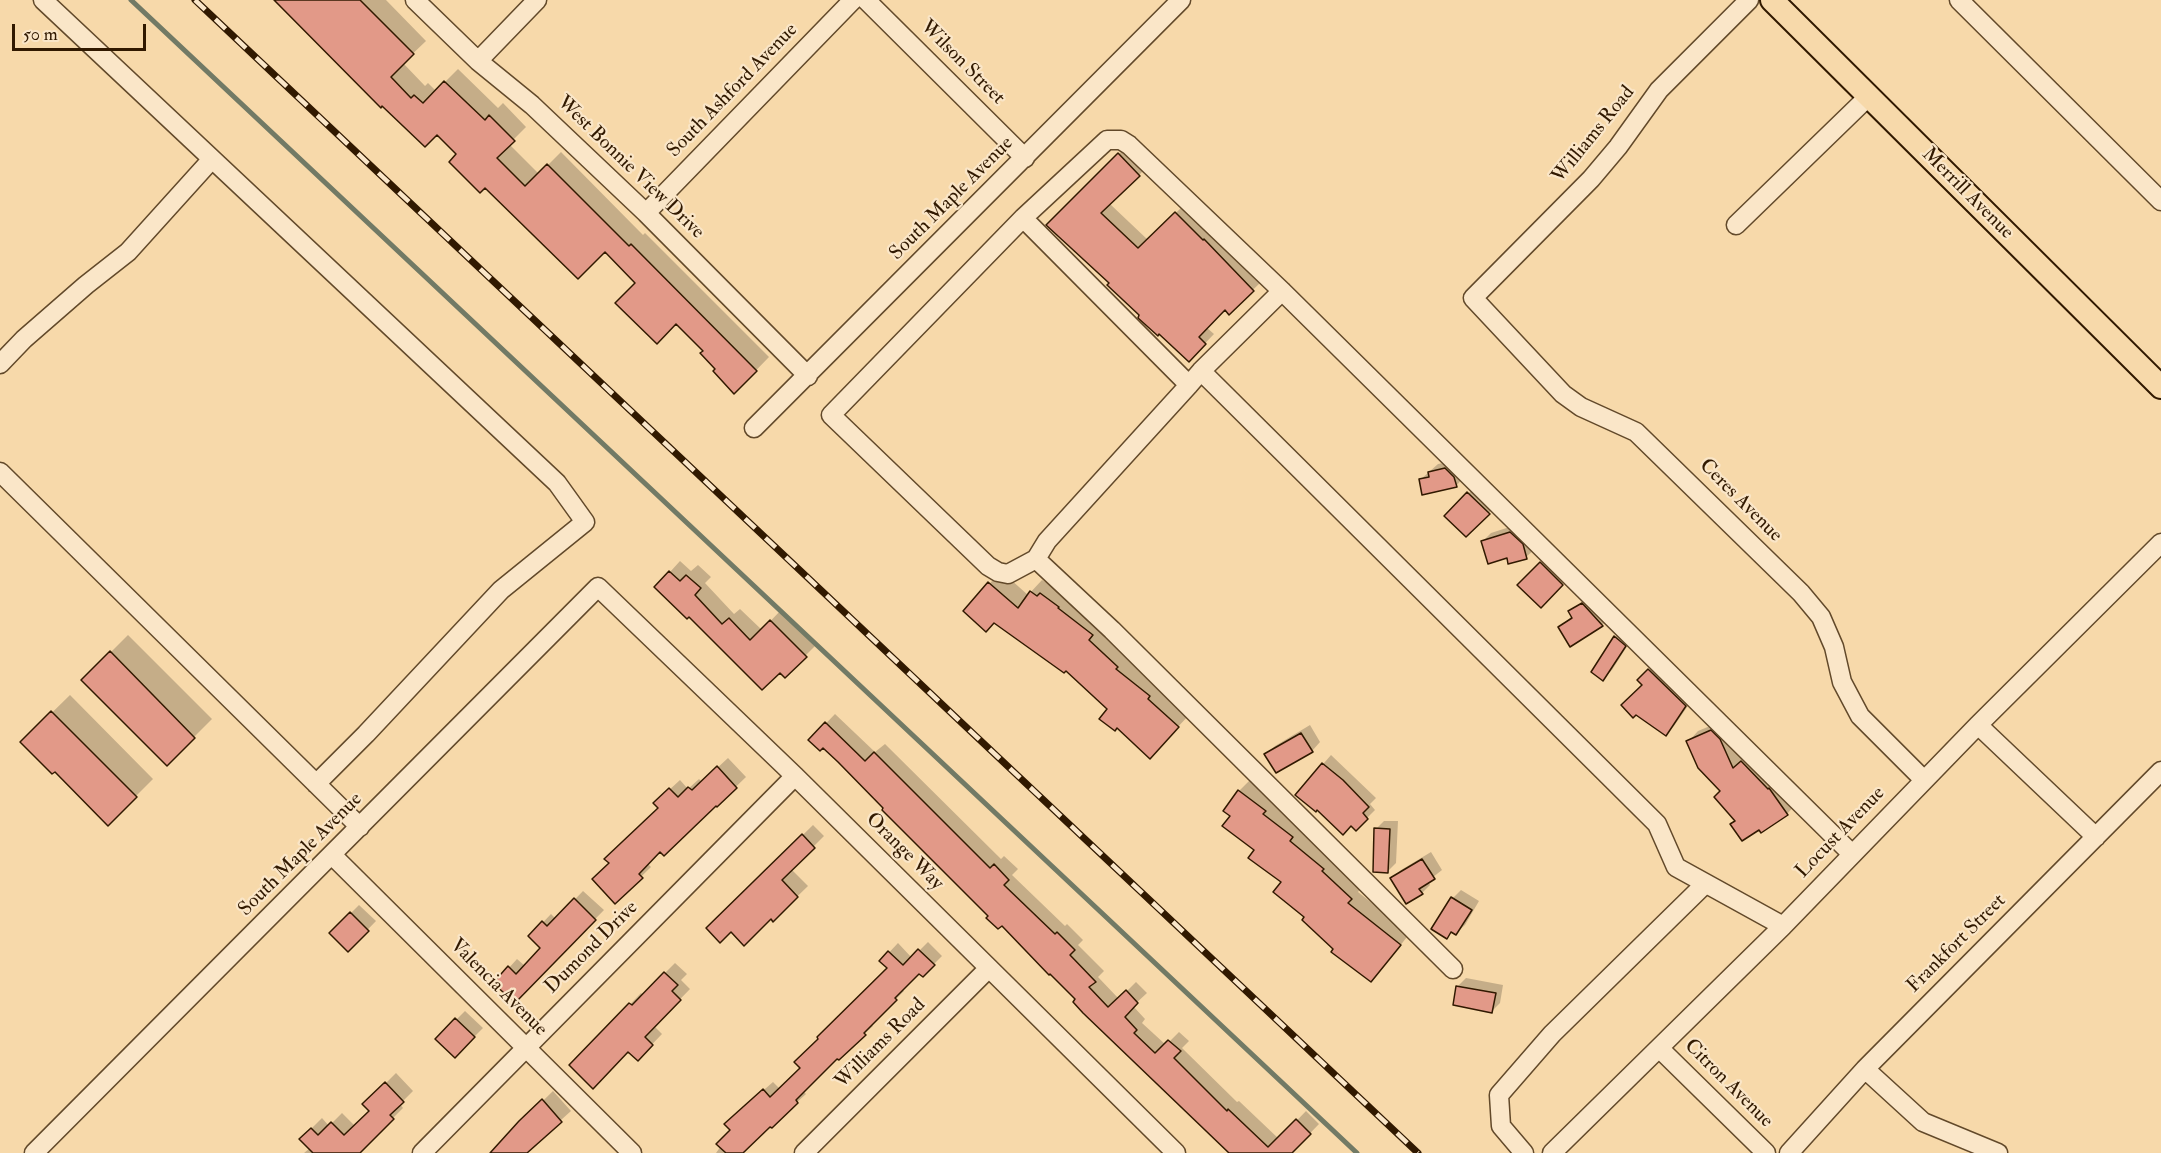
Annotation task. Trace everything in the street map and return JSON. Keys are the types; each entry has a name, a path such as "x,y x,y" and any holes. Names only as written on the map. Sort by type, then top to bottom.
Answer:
{"main road":[{"name":"Merrill Avenue","path":"1772,0 2161,387"}],"street":[{"path":"43,0 557,483 585,522 501,590 316,784"},
{"name":"West Bonnie View Drive","path":"416,0 478,61 532,105 646,213 808,376"},
{"path":"478,61 537,0"},
{"name":"South Ashford Avenue","path":"646,213 853,0"},
{"name":"Wilson Street","path":"866,0 1025,158"},
{"name":"South Maple Avenue","path":"754,428 1181,0"},
{"name":"Williams Road","path":"1473,298 1591,179 1618,147 1659,90 1749,0"},
{"path":"1959,0 2161,201"},
{"path":"1736,225 1869,96"},
{"path":"1282,291 1195,378 1047,541 1036,559 1008,574 998,572 988,566 831,415 1023,218 1107,140 1121,140 1282,291 1852,854"},
{"path":"0,364 86,285 128,252 212,159"},
{"path":"1023,218 1195,378 1657,824 1676,867 1783,926"},
{"name":"Ceres Avenue","path":"1473,298 1563,394 1581,407 1636,432 1801,593 1821,616 1834,647 1842,682 1860,716 1924,780"},
{"path":"0,472 360,827"},
{"name":"Locust Avenue","path":"1552,1153 1783,926 1978,724 2161,543"},
{"path":"1036,559 1120,639 1453,969"},
{"name":"South Maple Avenue","path":"34,1153 598,587"},
{"name":"Orange Way","path":"598,587 795,776 1176,1153"},
{"path":"1978,724 2096,837"},
{"name":"Frankfort Street","path":"1789,1153 1865,1069 2161,771"},
{"name":"Dumond Drive","path":"422,1153 795,776"},
{"name":"Valencia Avenue","path":"333,855 632,1153"},
{"path":"1524,1153 1502,1126 1499,1095 1552,1035 1705,884"},
{"name":"Williams Road","path":"804,1153 989,968"},
{"name":"Citron Avenue","path":"1659,1048 1766,1153"},
{"path":"1865,1069 1923,1122 1998,1153"}],"building":[{"path":"274,0 360,0 414,54 391,77 411,98 414,95 423,103 444,81 485,120 489,115 515,141 497,158 525,186 547,164 629,246 631,244 757,371 734,394 700,353 703,351 676,324 657,344 615,303 635,283 605,252 578,279 485,188 480,193 449,162 456,154 437,135 425,147 382,106 381,108"},
{"path":"1118,153 1140,176 1101,213 1138,248 1175,212 1254,291 1229,315 1225,310 1199,337 1206,344 1189,362 1138,318 1139,315 1107,285 1109,283 1046,225"},
{"path":"1445,468 1454,477 1457,487 1422,495 1419,479 1429,477 1428,472"},
{"path":"1467,492 1490,514 1466,537 1444,516"},
{"path":"1510,532 1523,544 1527,559 1508,564 1507,558 1488,564 1481,541"},
{"path":"1540,562 1563,585 1541,608 1517,585"},
{"path":"669,571 680,581 686,575 701,588 695,595 722,624 729,618 750,640 770,620 807,657 785,678 780,673 762,690 689,617 687,619 654,587"},
{"path":"988,582 1018,608 1030,591 1037,596 1040,593 1059,607 1093,635 1089,640 1118,667 1116,669 1150,696 1148,699 1179,727 1150,759 1117,728 1115,731 1099,719 1107,709 1066,671 1064,673 994,623 986,632 963,611"},
{"path":"1582,603 1603,626 1570,647 1558,627 1572,618 1568,611"},
{"path":"1614,636 1626,646 1603,681 1591,672"},
{"path":"110,651 195,738 167,766 81,680"},
{"path":"1648,669 1686,706 1666,736 1636,715 1633,718 1621,705 1642,685 1637,680"},
{"path":"51,711 137,797 108,826 55,772 52,774 20,742"},
{"path":"825,722 865,761 874,752 990,868 994,864 1009,880 1004,885 1075,950 1070,955 1096,982 1089,987 1108,1007 1126,990 1138,1003 1125,1017 1137,1030 1134,1033 1155,1053 1168,1040 1181,1051 1174,1058 1227,1111 1228,1109 1268,1147 1296,1119 1311,1134 1292,1153 1229,1153 1083,1013 1073,1002 1075,999 1002,926 998,929 986,918 988,916 882,810 883,808 838,762 823,748 820,751 808,740"},
{"path":"1711,730 1720,739 1733,768 1741,761 1769,788 1788,815 1761,833 1759,830 1742,841 1730,824 1735,821 1714,797 1720,791 1698,768 1686,741"},
{"path":"1301,733 1313,752 1276,773 1264,754"},
{"path":"1322,763 1343,780 1369,807 1363,813 1368,819 1356,831 1351,826 1343,835 1317,810 1316,812 1295,795"},
{"path":"717,766 737,788 664,856 660,852 639,874 643,878 615,904 592,879 609,863 604,859 658,808 653,803 669,788 678,797 688,787 692,790"},
{"path":"1238,790 1266,811 1263,814 1293,837 1290,841 1324,869 1322,871 1352,899 1348,903 1401,945 1371,982 1331,952 1333,949 1302,920 1304,917 1273,892 1281,882 1248,858 1254,850 1222,826 1230,816 1223,811"},
{"path":"1374,828 1390,829 1388,873 1373,872"},
{"path":"802,834 815,848 782,880 798,897 773,922 771,919 744,946 731,932 720,943 706,928"},
{"path":"1422,859 1435,879 1419,889 1423,894 1406,904 1390,878"},
{"path":"1451,897 1472,910 1456,935 1451,932 1447,939 1431,929"},
{"path":"574,898 596,920 515,1003 493,983 508,966 516,974 540,948 528,936 542,921 547,926"},
{"path":"350,912 369,931 348,952 329,933"},
{"path":"918,949 935,965 923,977 919,974 895,998 897,1000 864,1033 866,1035 839,1060 837,1059 796,1100 798,1103 743,1153 726,1153 716,1144 730,1130 724,1124 763,1089 770,1097 800,1068 794,1062 887,968 879,961 888,951 903,965"},
{"path":"664,972 678,985 672,991 681,1000 645,1037 653,1045 638,1061 628,1052 593,1089 569,1065 629,1003 632,1005"},
{"path":"1456,986 1496,993 1492,1013 1453,1005"},
{"path":"455,1018 475,1037 455,1058 435,1039"},
{"path":"385,1082 404,1102 390,1115 394,1119 360,1153 313,1153 299,1139 311,1128 318,1135 331,1122 344,1135 369,1111 362,1104"},
{"path":"542,1099 562,1122 527,1153 490,1153 519,1121"}],"waterway":[{"path":"131,0 1357,1153"}],"railway":[{"path":"195,0 1418,1153"}]}
